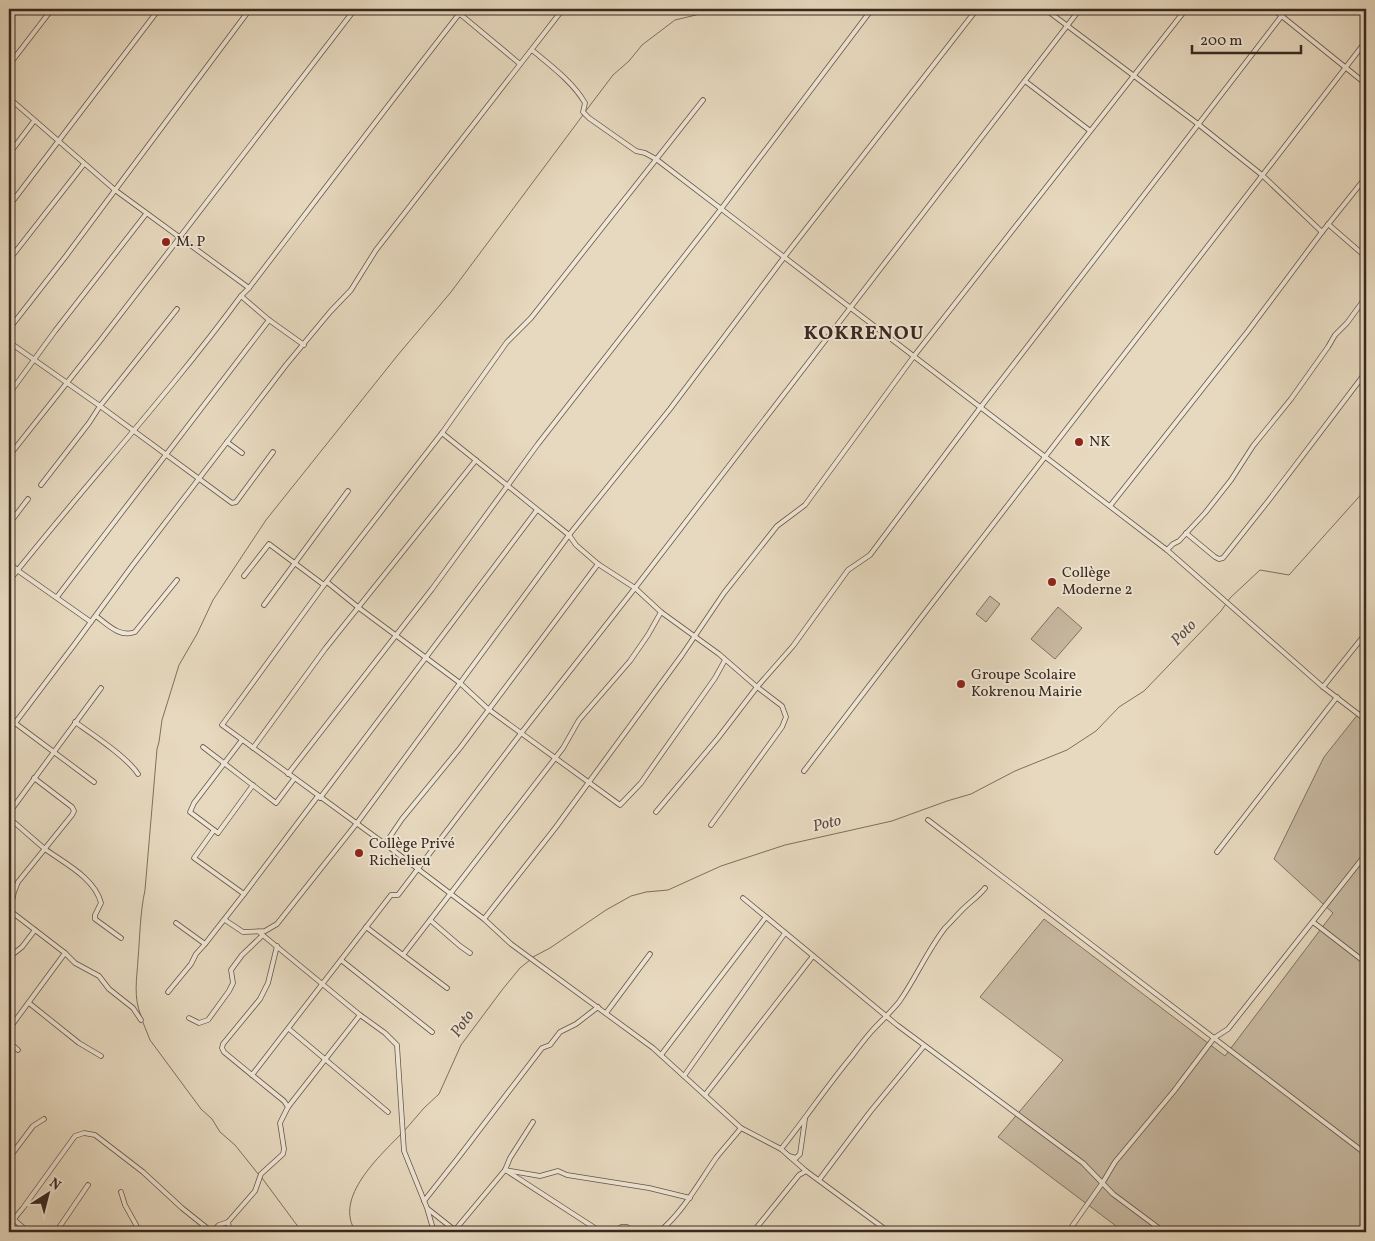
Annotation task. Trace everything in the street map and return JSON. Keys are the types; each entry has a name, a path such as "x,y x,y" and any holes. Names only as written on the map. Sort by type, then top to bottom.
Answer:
{"street":[{"path":"40,9 48,14"},
{"path":"9,65 52,9"},
{"path":"9,206 159,9"},
{"path":"9,329 66,256 250,9"},
{"path":"9,456 355,9"},
{"path":"454,9 461,11 520,64"},
{"path":"9,731 227,442 330,312 352,290 376,250 563,9"},
{"path":"288,774 538,444 721,209 872,9"},
{"path":"189,1018 199,1023 208,1020 219,1006 232,983 231,970 242,955 261,933 277,924 356,823 569,535 670,409 785,256 977,9"},
{"path":"1046,9 1262,175 1322,232"},
{"path":"252,1075 391,895 398,895 1080,9"},
{"path":"484,920 682,655 724,593 777,526 805,505 914,356 1089,130 1186,9"},
{"path":"1273,9 1366,84"},
{"path":"656,812 718,738 757,687 793,646 848,570 870,555 980,408 1287,9"},
{"path":"9,581 134,432 216,330 461,11"},
{"path":"804,771 1366,41"},
{"path":"532,50 554,68 578,92 585,103 583,112 589,118 636,151 645,152 656,159 1167,550 1323,687 1366,720"},
{"path":"1025,81 1089,130"},
{"path":"9,98 115,190 249,288"},
{"path":"703,100 531,318 507,342 442,433 326,584 222,725 385,844 484,920 511,944 661,1055 741,1128 781,1150 806,1171 889,1232"},
{"path":"9,154 34,121"},
{"path":"9,260 84,164"},
{"path":"1110,506 1366,177"},
{"path":"9,394 146,214"},
{"path":"1328,224 1366,257"},
{"path":"241,296 269,320 304,345"},
{"path":"1167,550 1186,533 1231,480 1253,446 1291,399 1335,335 1347,323 1366,297"},
{"path":"40,485 177,309"},
{"path":"57,597 269,320"},
{"path":"9,342 167,454 232,503 236,502 273,452"},
{"path":"1186,533 1215,557 1223,558 1366,372"},
{"path":"442,433 569,535 576,545 598,564 635,588 661,612 782,706 786,717 785,722 711,826"},
{"path":"227,442 242,453"},
{"path":"253,748 325,649 476,460"},
{"path":"264,605 348,491"},
{"path":"9,524 28,499"},
{"path":"168,992 537,510"},
{"path":"244,576 269,544 426,656 460,683 488,709 620,805 641,783 715,678 725,660"},
{"path":"9,562 17,570 91,622"},
{"path":"385,844 402,819 460,748 598,564"},
{"path":"96,616 123,634 135,632 177,580"},
{"path":"403,955 563,748 579,720 630,661 661,612"},
{"path":"1323,687 1366,633"},
{"path":"9,813 101,688"},
{"path":"1217,852 1337,697"},
{"path":"75,722 110,748 134,768 138,774"},
{"path":"15,723 94,782"},
{"path":"242,740 194,803 190,812 218,833 253,785"},
{"path":"202,747 276,803 294,779"},
{"path":"34,778 74,810 18,882 9,910 65,953 74,963 99,976 109,989 133,1008 141,1020"},
{"path":"9,818 93,886 101,902 95,919 122,938"},
{"path":"928,820 1366,1154"},
{"path":"214,830 194,858 244,894"},
{"path":"1068,1232 1115,1162 1174,1091 1214,1038 1228,1029 1366,854"},
{"path":"781,1150 824,1091 872,1031 887,1017 916,978 919,968 944,930 985,888"},
{"path":"743,898 887,1017 1083,1163 1103,1182 1112,1194 1164,1232"},
{"path":"661,1055 766,917"},
{"path":"225,920 243,932 261,933 360,1016 385,1032 398,1046 404,1151 427,1208 434,1232"},
{"path":"430,920 470,953"},
{"path":"1313,922 1366,963"},
{"path":"176,923 205,944"},
{"path":"366,927 447,988"},
{"path":"9,959 10,954 22,947 35,930"},
{"path":"684,1076 785,933"},
{"path":"277,946 268,983 260,999 222,1048 224,1052 284,1100 288,1107"},
{"path":"9,1029 65,953"},
{"path":"606,1013 650,954"},
{"path":"705,1095 812,956"},
{"path":"340,960 432,1032"},
{"path":"29,1003 79,1044 101,1056"},
{"path":"424,1201 542,1048 550,1045 560,1032 583,1019 598,1007"},
{"path":"9,1225 75,1136 84,1133 95,1135 102,1140 143,1172 182,1208 212,1232 219,1225 228,1222 255,1190 262,1174 283,1154 284,1148 280,1123 288,1107 360,1016"},
{"path":"289,1029 388,1112"},
{"path":"9,1042 18,1050"},
{"path":"819,1180 870,1112 924,1046"},
{"path":"787,1155 796,1158 800,1154 805,1119"},
{"path":"9,1158 33,1126 44,1120"},
{"path":"427,1208 456,1231 505,1170 510,1158 533,1122"},
{"path":"659,1232 690,1198 717,1158 741,1128"},
{"path":"505,1170 540,1176 558,1171 568,1175 649,1188 690,1198"},
{"path":"505,1170 602,1232"},
{"path":"753,1232 798,1175 806,1171"},
{"path":"56,1232 88,1185"},
{"path":"121,1192 125,1205 140,1232"},
{"path":"9,1215 28,1232"},
{"path":"228,1222 230,1232"},
{"path":"615,1232 622,1227 627,1227 632,1232"}],"shaded area":[{"path":"990,596 1000,604 986,622 976,614"},
{"path":"1058,607 1082,628 1055,659 1031,639"},
{"path":"1366,704 1366,1232 1124,1232 998,1137 1063,1060 980,997 1044,919 1225,1056 1333,913 1274,859 1324,757"}],"waterway":[{"path":"585,112 613,75 629,61 642,45 675,20 713,9"},
{"path":"141,1016 137,1001 136,981 157,749 162,720 179,665 197,634 213,600 266,520 397,356 451,292 583,115"},
{"name":"Poto","path":"533,957 631,896 646,892 668,890 721,866 785,845 892,821 971,794 1015,771 1067,750 1096,731 1119,707 1144,691 1221,611 1230,598 1260,570 1289,575 1366,489"},
{"name":"Poto","path":"405,1130 439,1094 461,1045 502,990 520,968 530,960"},
{"path":"142,1020 150,1040 201,1109 212,1119 220,1132 235,1145 259,1175"},
{"name":"Poto","path":"356,1232 350,1219 350,1205 354,1192 372,1165 402,1133"},
{"path":"262,1178 302,1232"}],"place":[{"name":"M. P","path":"166,242"},
{"name":"NK","path":"1079,442"},
{"name":"Collège Moderne 2","path":"1052,582"},
{"name":"Groupe Scolaire Kokrenou Mairie","path":"961,684"},
{"name":"Collège Privé Richelieu","path":"359,853"}],"district":[{"name":"KOKRENOU","path":"864,334"}]}
